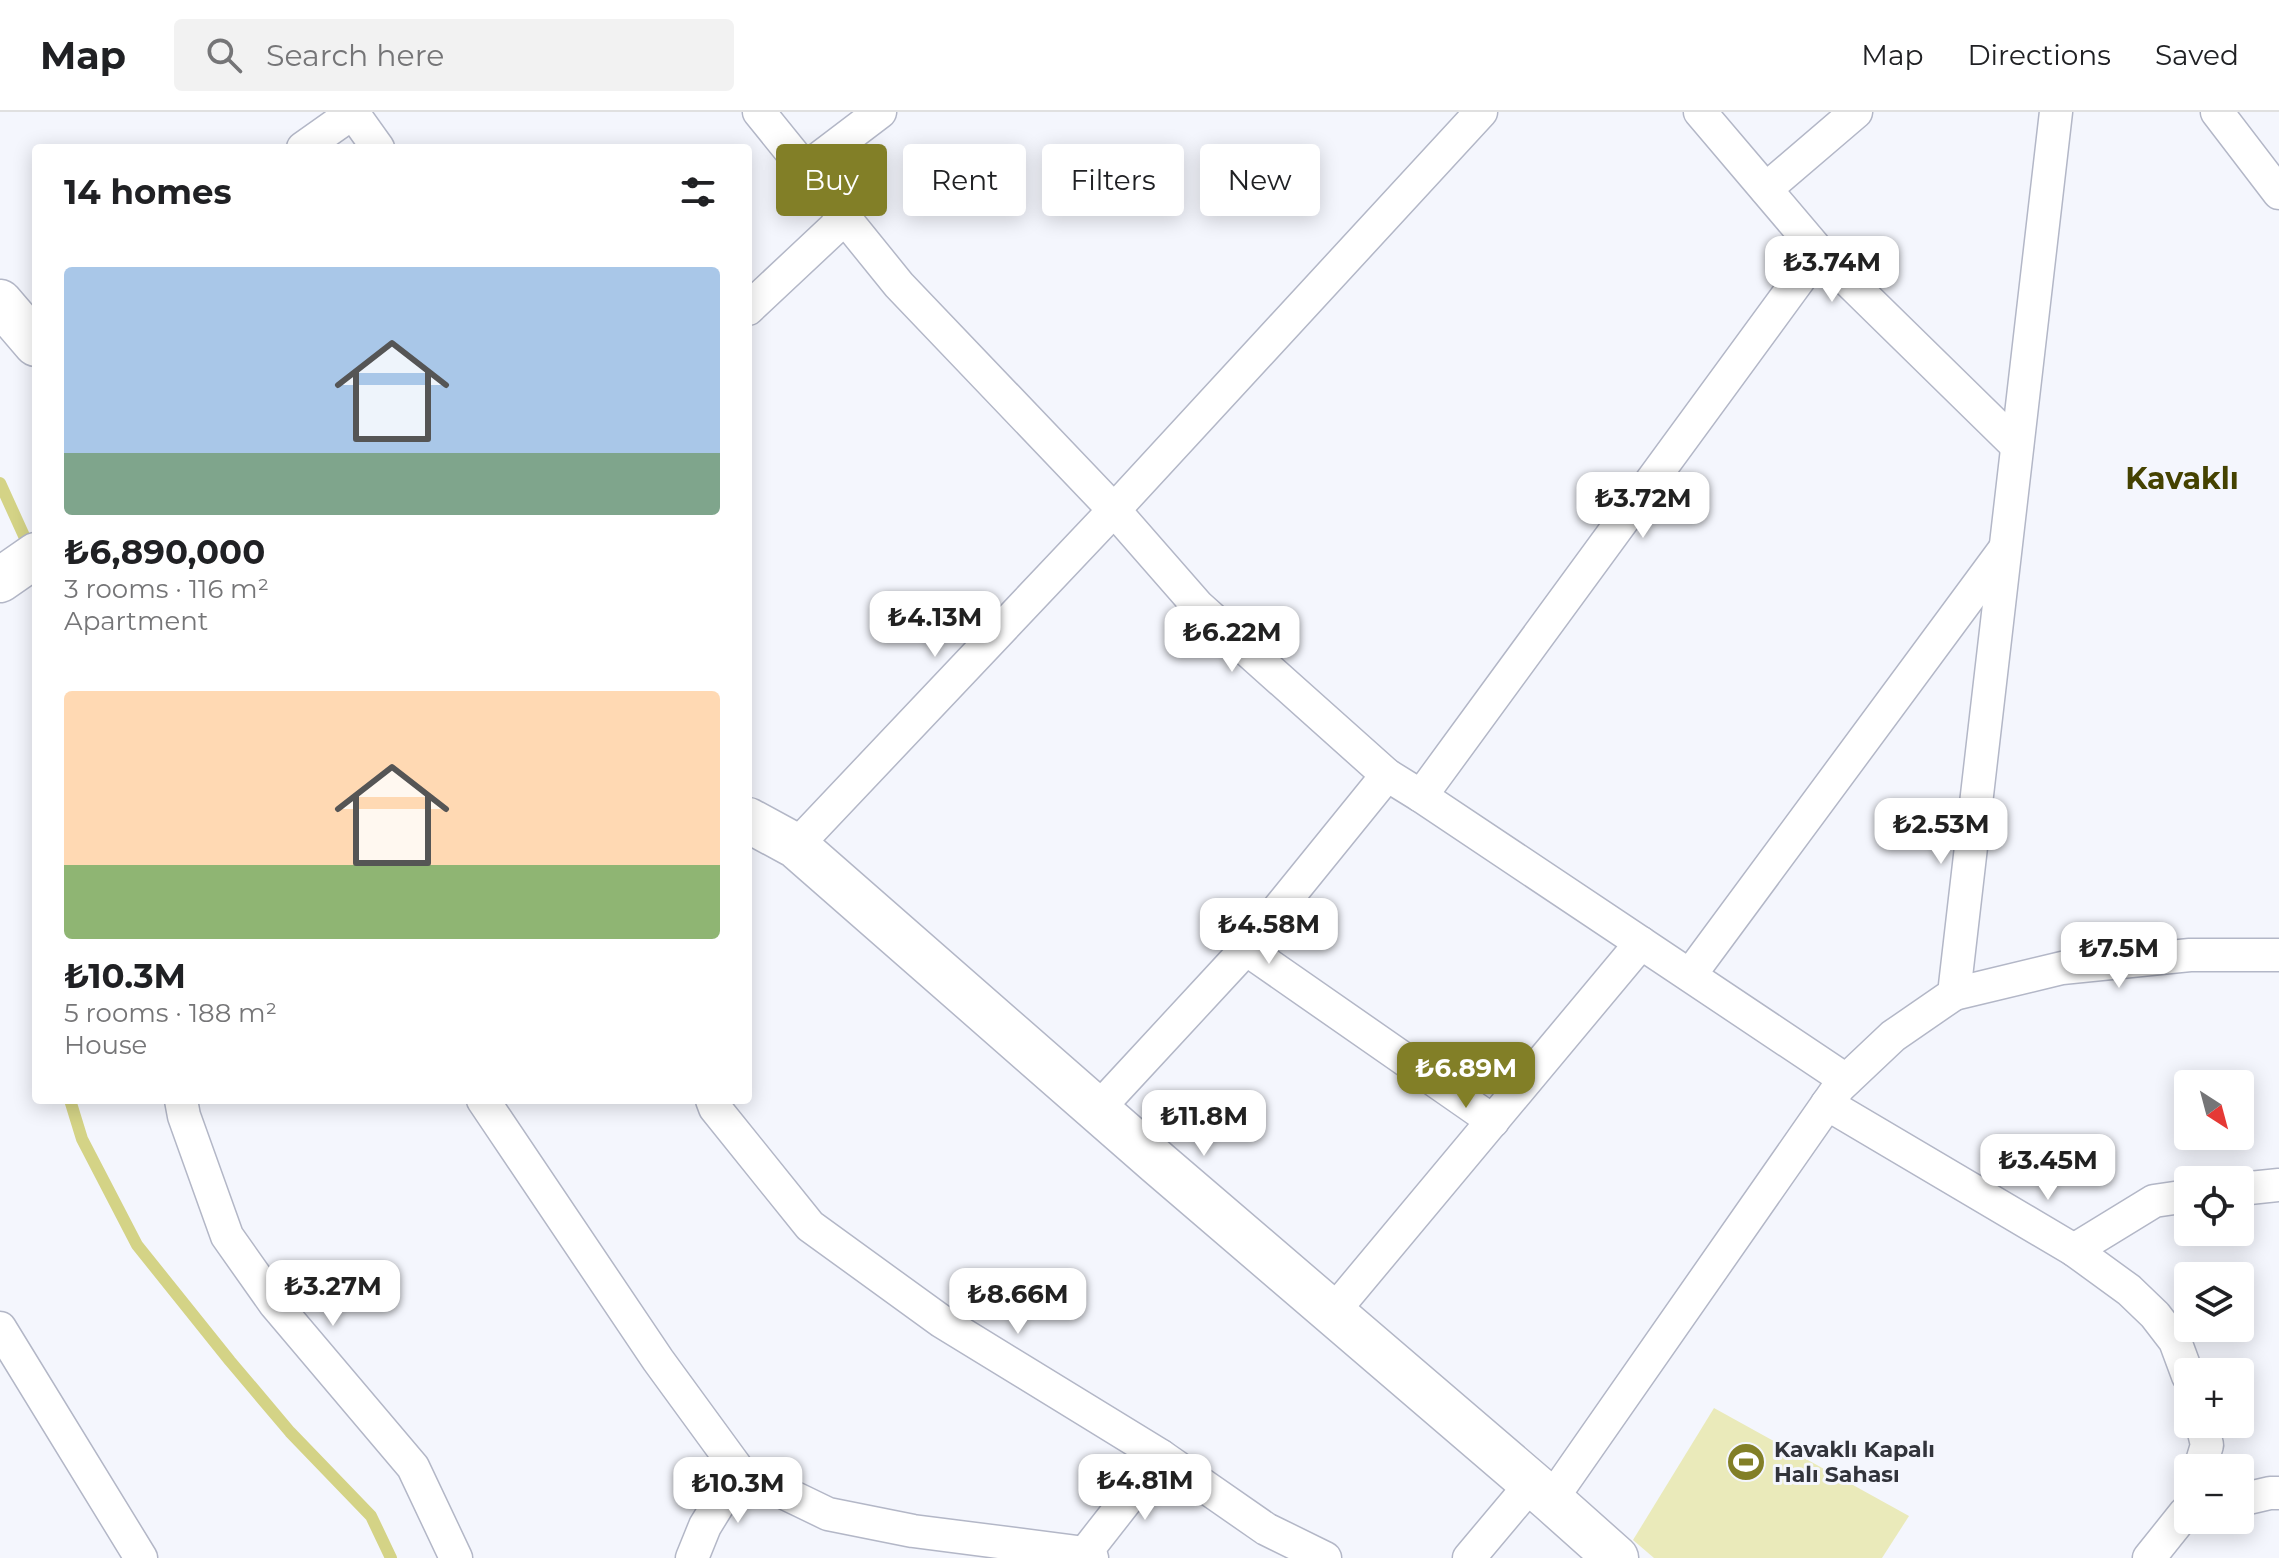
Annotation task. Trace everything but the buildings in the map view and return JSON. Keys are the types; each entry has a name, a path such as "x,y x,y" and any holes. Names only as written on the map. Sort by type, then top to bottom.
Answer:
{"main road":[{"path":"0,302 32,337"},
{"path":"752,822 796,846 1616,1558"}],"street":[{"path":"309,144 354,112 375,144"},
{"path":"759,112 785,144"},
{"path":"838,144 880,112"},
{"path":"796,846 1114,510 1481,112"},
{"path":"1700,112 1819,252 2017,446"},
{"path":"1766,189 1856,112"},
{"path":"1954,994 2056,112"},
{"path":"2217,112 2279,193"},
{"path":"752,305 845,218 899,285 1114,510 1198,606 1387,775 1690,975 1836,1092 2129,1290 2155,1315 2175,1341 2181,1358"},
{"path":"1421,796 1819,252"},
{"path":"1690,975 2005,549"},
{"path":"1097,1110 1246,949 1387,775"},
{"path":"1333,1312 1641,943"},
{"path":"1246,949 1493,1121"},
{"path":"1469,1558 1542,1492 1836,1092 1893,1036 1954,994 2062,968 2190,955 2279,955"},
{"path":"182,1104 227,1236 275,1304 413,1467 456,1558"},
{"path":"486,1104 658,1360 739,1471 828,1514 913,1531 1072,1555 1161,1456"},
{"path":"714,1104 810,1226 941,1321 1161,1456 1266,1529 1325,1558"},
{"path":"2254,1188 2279,1185"},
{"path":"2074,1250 2154,1201 2174,1198"},
{"path":"0,1328 141,1558"},
{"path":"692,1558 705,1526 739,1471"},
{"path":"2254,1497 2279,1493"},
{"path":"2149,1558 2174,1526"}],"green space":[{"name":"Kavaklı Kapalı Halı Sahası","path":"1714,1408 1909,1516 1882,1558 1654,1558 1633,1540"}],"waterway":[{"path":"0,483 30,549"},
{"path":"71,1104 82,1139 137,1245 290,1432 371,1516 391,1558"}],"place":[{"name":"Kavaklı Kapalı Halı Sahası","path":"1746,1462"}],"district":[{"name":"Kavaklı","path":"2182,478"}]}
